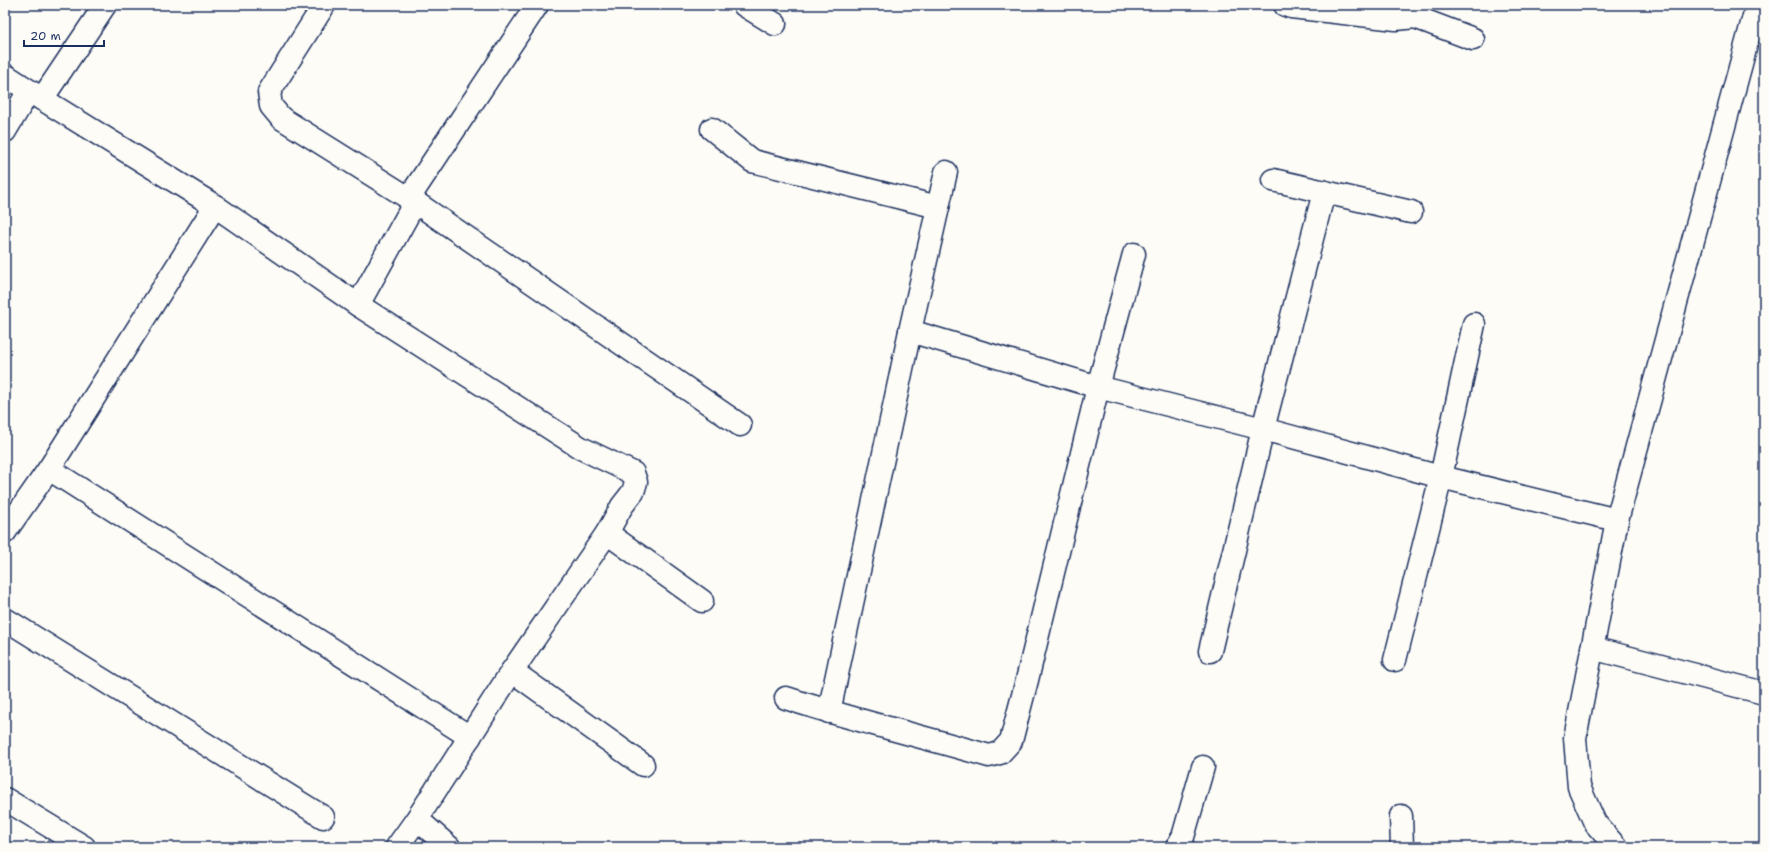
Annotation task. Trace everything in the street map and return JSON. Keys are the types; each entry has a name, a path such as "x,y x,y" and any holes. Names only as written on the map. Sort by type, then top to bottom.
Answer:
{"street":[{"path":"5,131 106,5"},
{"path":"324,5 269,92 271,106 281,118 412,200 740,425"},
{"path":"358,305 412,200 537,5"},
{"path":"744,5 775,24"},
{"path":"1285,5 1291,7 1396,19 1417,11 1472,39"},
{"path":"1616,847 1595,823 1579,787 1575,738 1617,520 1757,5"},
{"path":"5,75 215,206 358,305 581,448 633,473 636,482 633,492 622,506 607,533 512,671 417,819 397,847"},
{"path":"712,129 752,161 938,207"},
{"path":"829,712 910,331 946,172"},
{"path":"1273,180 1411,212"},
{"path":"1210,651 1263,429 1324,192"},
{"path":"5,532 49,469 215,206"},
{"path":"786,698 829,712 989,756 1000,753 1011,741 1098,387 1134,254"},
{"path":"1395,660 1441,477 1474,324"},
{"path":"910,331 1098,387 1263,429 1441,477 1617,520"},
{"path":"49,469 470,737"},
{"path":"607,533 702,600"},
{"path":"5,619 323,817"},
{"path":"1592,648 1764,693"},
{"path":"512,671 643,765"},
{"path":"1177,847 1184,837 1203,767"},
{"path":"5,799 84,847"},
{"path":"1402,816 1402,847"},
{"path":"417,819 449,847"}]}
